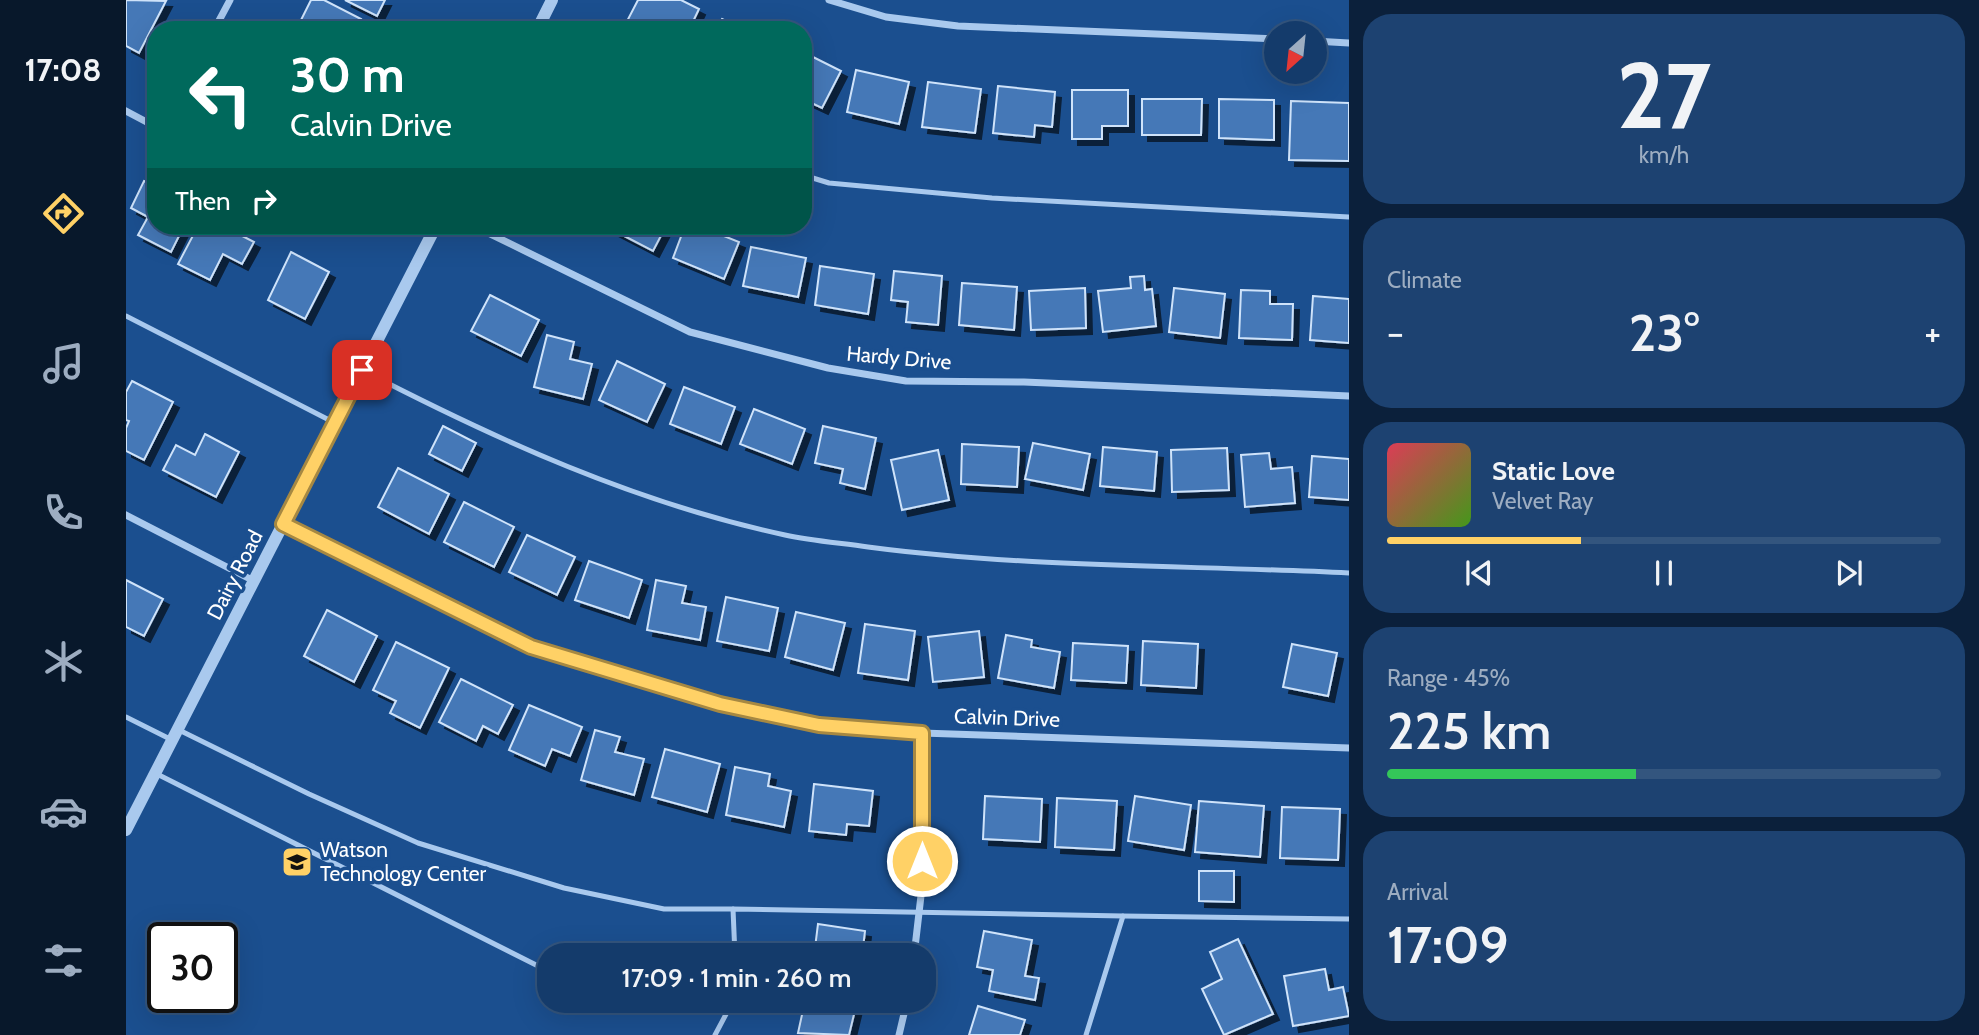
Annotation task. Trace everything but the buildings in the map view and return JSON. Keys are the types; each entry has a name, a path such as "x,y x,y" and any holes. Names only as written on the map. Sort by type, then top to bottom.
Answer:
{"street":[{"path":"219,21 230,0"},
{"path":"542,21 552,0"},
{"path":"829,0 886,17 958,26 1264,39"},
{"path":"1327,42 1349,43"},
{"path":"126,111 147,122"},
{"name":"Dairy Road","path":"126,830 431,235"},
{"name":"Hardy Drive","path":"492,235 690,332 828,368 906,381 1024,382 1349,396"},
{"path":"126,515 254,581"},
{"name":"Calvin Drive","path":"283,524 531,647 720,704 819,725 922,733 1349,748"},
{"path":"915,943 922,887 922,733"},
{"path":"899,1035 905,1013"}],"lane":[{"path":"812,178 829,183 992,198 1349,217"},
{"path":"126,316 335,422"},
{"path":"362,370 446,413 581,473 690,511 786,536 930,555 1349,573"},
{"path":"126,717 175,735 418,843 564,888 664,909 1349,919"},
{"path":"155,773 537,965"},
{"path":"733,909 734,943"},
{"path":"1086,1035 1123,916"},
{"path":"715,1035 727,1013"}],"place":[{"name":"Watson Technology Center","path":"297,862"}],"route":[{"path":"362,370 283,524 531,647 720,704 819,725 922,733 922,861"}]}
